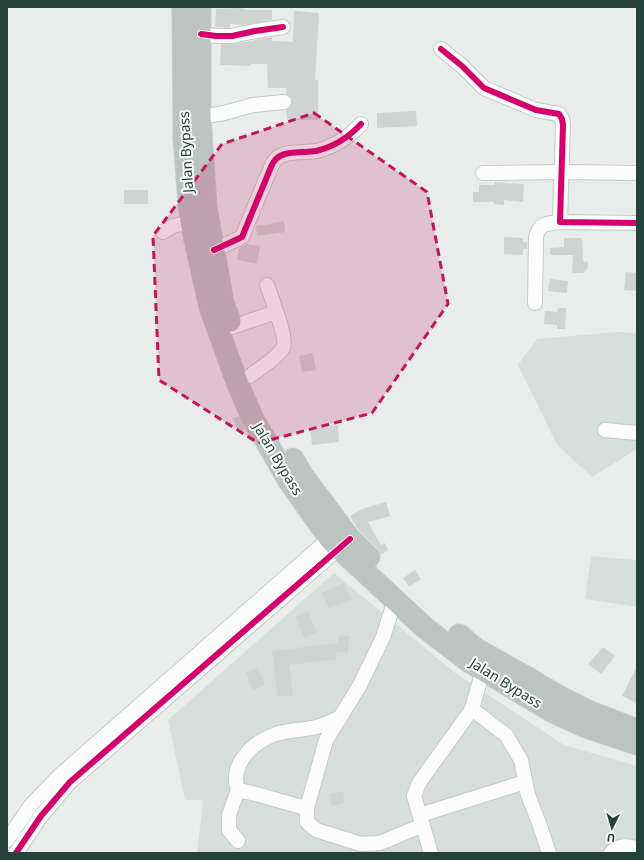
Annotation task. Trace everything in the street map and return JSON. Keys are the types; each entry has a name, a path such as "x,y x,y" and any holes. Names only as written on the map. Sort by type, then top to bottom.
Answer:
{"highway":[{"name":"Jalan Bypass","path":"183,7 184,138 191,222 210,307 237,382 252,417 289,481 395,600 424,627 468,661 551,711 586,727 637,744"},
{"name":"Jalan Bypass","path":"200,7 200,117 206,207 223,303 250,376 265,411 301,473 341,539 476,649 560,697 588,711 637,730"}],"street":[{"path":"201,34 232,36 283,27"},
{"path":"441,49 462,66 484,88 536,110 559,114 563,125 560,222"},
{"path":"200,117 224,113 253,105 284,102"},
{"path":"214,250 242,237 270,167 277,158 285,154 317,151 331,146 353,133 361,124"},
{"path":"484,173 562,172 637,174"},
{"path":"163,232 173,226 191,222"},
{"path":"534,303 536,237 541,226 560,222 637,223"},
{"path":"250,376 280,352 284,346 284,340 267,285"},
{"path":"232,327 276,312"},
{"path":"605,430 637,433"},
{"path":"7,840 31,805 59,776 341,539"},
{"path":"16,853 41,816 70,782 341,539"},
{"path":"395,600 383,637 360,685 326,740 307,808 307,822 316,830 358,848 380,843 421,820 525,782"},
{"path":"430,853 414,796 419,783 472,710 483,670"},
{"path":"472,710 506,735 521,760 528,795 549,853"},
{"path":"238,841 229,830 229,815 238,790 235,782 237,769 244,756 262,741 275,734 317,726 339,718"},
{"path":"238,790 255,793 307,808"},
{"path":"611,853 614,849 620,846 637,848"}],"highlighted area":[{"path":"314,113 427,192 448,304 372,413 258,443 159,380 153,236 222,144"}],"shaded area":[{"path":"616,332 637,333 637,449 592,477 557,445 518,365 537,339"},
{"path":"591,556 637,560 637,607 585,599"},
{"path":"334,573 454,672 564,745 637,766 637,853 197,853 203,800 185,800 168,720"}],"building":[{"path":"237,8 245,10 272,10 272,20 243,25 230,24 230,28 215,27 216,9"},
{"path":"294,11 319,13 315,80 318,80 318,120 287,120 286,110 292,106 291,97 286,94 286,88 268,88 267,64 250,64 250,66 220,65 221,44 234,44 272,37 272,41 293,42"},
{"path":"416,111 417,126 377,128 377,113"},
{"path":"495,182 524,184 523,202 504,200 504,205 494,204 494,202 473,202 473,192 479,192 479,185 495,185"},
{"path":"124,190 148,190 148,204 124,204"},
{"path":"284,221 285,232 257,236 256,226"},
{"path":"504,237 523,238 523,242 527,242 527,249 523,249 523,255 504,254"},
{"path":"564,238 582,238 583,261 588,262 588,268 584,273 572,273 573,255 550,255 550,248 564,247"},
{"path":"247,244 260,246 257,264 237,260 239,248"},
{"path":"626,272 637,273 637,291 624,290"},
{"path":"550,279 568,281 567,293 548,291"},
{"path":"558,308 566,308 565,329 557,329 557,325 544,324 545,311 557,312"},
{"path":"313,353 316,370 302,372 299,356"},
{"path":"239,416 245,429 239,432 233,418"},
{"path":"338,425 339,442 312,445 310,428"},
{"path":"386,502 390,516 368,522 381,545 385,543 388,550 381,554 377,548 360,532 350,516 362,509"},
{"path":"415,570 421,579 409,587 403,578"},
{"path":"344,583 351,600 329,609 322,593"},
{"path":"308,611 317,633 304,638 295,617"},
{"path":"339,635 349,636 348,653 336,652 337,659 289,665 293,695 278,697 272,651 338,643"},
{"path":"603,647 615,656 601,674 588,664"},
{"path":"637,666 637,703 622,696"},
{"path":"258,668 265,685 253,690 246,672"},
{"path":"343,791 345,803 332,806 330,794"}],"cycle path":[{"path":"201,34 232,36 283,27"},
{"path":"441,49 462,66 484,88 536,110 559,114 563,125 560,222 637,223"},
{"path":"214,250 242,237 271,166 276,159 284,154 316,151 329,147 346,137 361,124"},
{"path":"16,853 41,816 70,782 350,539"}]}
